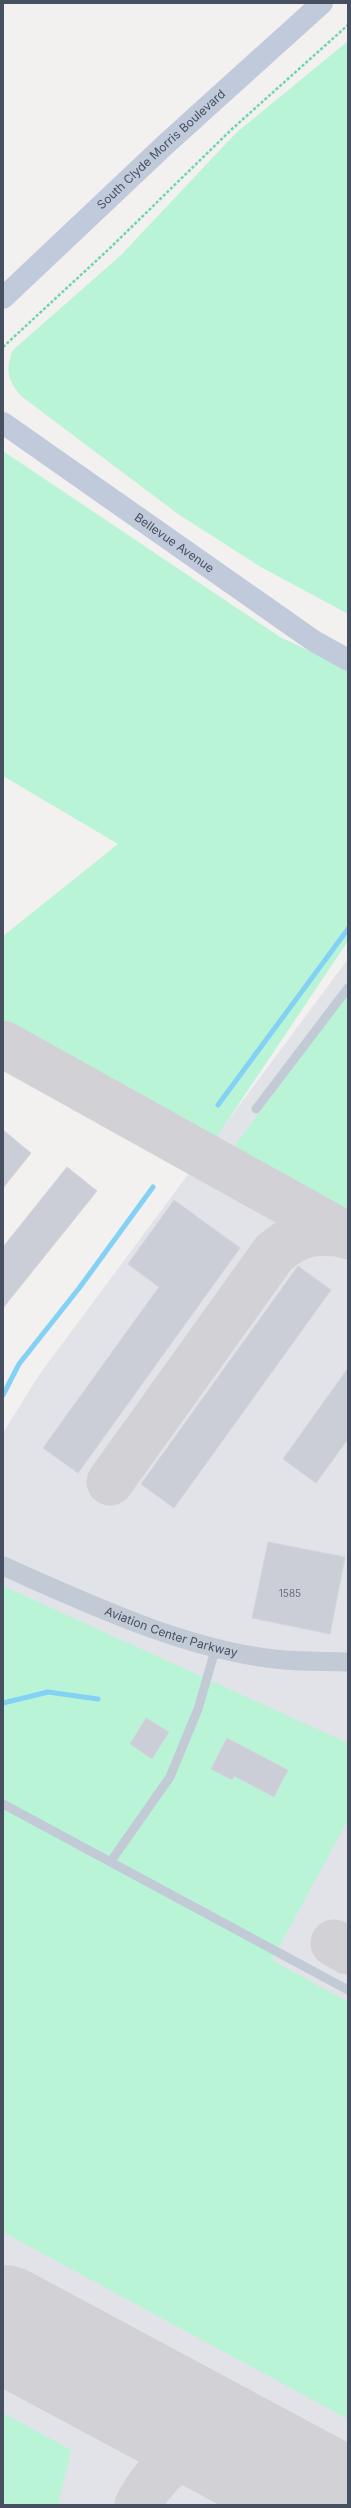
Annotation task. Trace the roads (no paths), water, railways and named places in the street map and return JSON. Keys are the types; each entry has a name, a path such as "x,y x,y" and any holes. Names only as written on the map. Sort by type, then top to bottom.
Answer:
{"main road":[{"name":"South Clyde Morris Boulevard","path":"3,298 172,139 322,3"},
{"name":"Bellevue Avenue","path":"3,423 314,641 348,660"}],"street":[{"name":"Aviation Center Parkway","path":"3,1566 159,1631 216,1647 275,1659 348,1662"}],"lane":[{"path":"256,1109 347,988"},
{"path":"111,1861 170,1777 198,1709 216,1647"},
{"path":"3,1804 348,1990"}],"waterway":[{"path":"218,1105 348,929"},
{"path":"3,1395 19,1364 80,1287 153,1187"},
{"path":"3,1703 48,1692 98,1699"}]}
